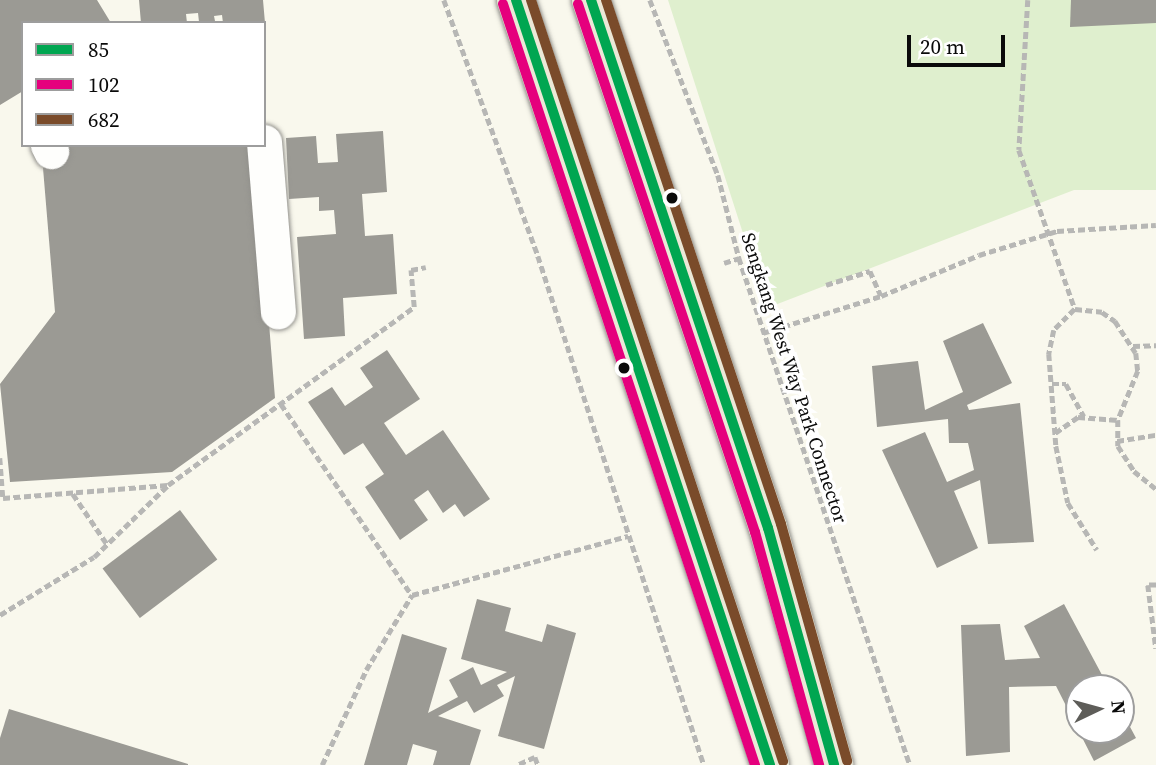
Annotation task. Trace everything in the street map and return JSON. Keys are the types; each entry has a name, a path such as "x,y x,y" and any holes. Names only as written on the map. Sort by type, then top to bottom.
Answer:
{"main road":[{"path":"516,0 769,765"},
{"path":"591,0 768,527 834,765"}],"lane":[{"path":"264,147 278,311"}],"path":[{"path":"444,0 538,256 704,765"},
{"name":"Sengkang West Way Park Connector","path":"650,0 718,175 739,258 910,765"},
{"path":"1028,0 1019,150 1075,309"},
{"path":"764,333 881,296 979,255 1049,233 1156,225"},
{"path":"724,263 739,258"},
{"path":"0,615 107,544 168,485 414,307 411,270 426,268"},
{"path":"826,285 870,271 881,296"},
{"path":"1075,309 1102,312 1115,321 1133,346 1138,371 1118,421 1117,441 1129,466 1156,489"},
{"path":"1075,309 1054,330 1049,354 1055,433 1060,483 1079,525 1097,550"},
{"path":"1133,346 1156,345"},
{"path":"1052,384 1066,384 1084,416"},
{"path":"281,404 412,595"},
{"path":"1055,433 1084,416 1118,421"},
{"path":"1117,441 1156,435"},
{"path":"0,458 2,498 168,485"},
{"path":"73,493 107,544"},
{"path":"616,498 624,497"},
{"path":"322,765 366,670 412,595 628,536"},
{"path":"1156,586 1148,586 1156,648"},
{"path":"519,764 535,757 538,765"}],"green space":[{"path":"668,0 1156,0 1156,190 1074,190 767,308"}],"building":[{"path":"0,0 97,0 110,21 21,21 21,92 0,105"},
{"path":"139,0 263,0 265,21 223,21 222,15 214,16 215,21 199,21 198,13 186,14 187,21 141,21"},
{"path":"1071,0 1156,0 1156,23 1070,27"},
{"path":"383,131 387,192 362,194 365,236 393,234 397,294 343,298 345,336 304,339 297,237 336,234 334,210 319,211 319,197 289,199 286,138 316,136 318,163 338,162 336,134"},
{"path":"58,147 249,147 262,236 275,398 172,472 10,482 0,384 55,312 42,156"},
{"path":"983,323 1012,383 967,405 969,410 1020,403 1034,542 988,544 980,480 954,491 978,548 937,568 882,450 925,432 947,482 974,470 968,443 949,443 948,419 877,427 872,366 918,361 925,410 963,392 943,341"},
{"path":"387,350 420,399 384,423 406,455 443,430 490,499 464,517 455,504 443,513 428,490 414,500 428,520 400,540 365,487 384,474 363,443 344,455 308,402 332,387 345,406 373,387 360,368"},
{"path":"180,510 217,560 140,618 103,568"},
{"path":"477,599 511,608 505,631 542,642 547,624 576,633 544,749 498,736 515,676 497,685 504,696 474,713 467,701 438,716 481,730 470,765 433,765 437,751 413,744 407,765 364,765 402,634 447,648 428,713 458,697 449,680 473,667 481,685 507,672 461,659"},
{"path":"1064,604 1102,674 1065,674 1065,704 1056,686 1009,687 1010,752 966,756 961,625 1000,624 1005,660 1040,658 1024,626"},
{"path":"9,709 188,765 0,765 0,738"},
{"path":"1085,744 1125,744 1094,761"}],"transit line":[{"name":"85","path":"516,0 770,765"},
{"name":"682","path":"531,0 783,761"},
{"name":"85","path":"591,0 768,528 834,765"},
{"name":"682","path":"606,0 781,524 847,761"},
{"name":"102","path":"503,4 755,765"},
{"name":"102","path":"578,4 755,532 819,765"}]}
